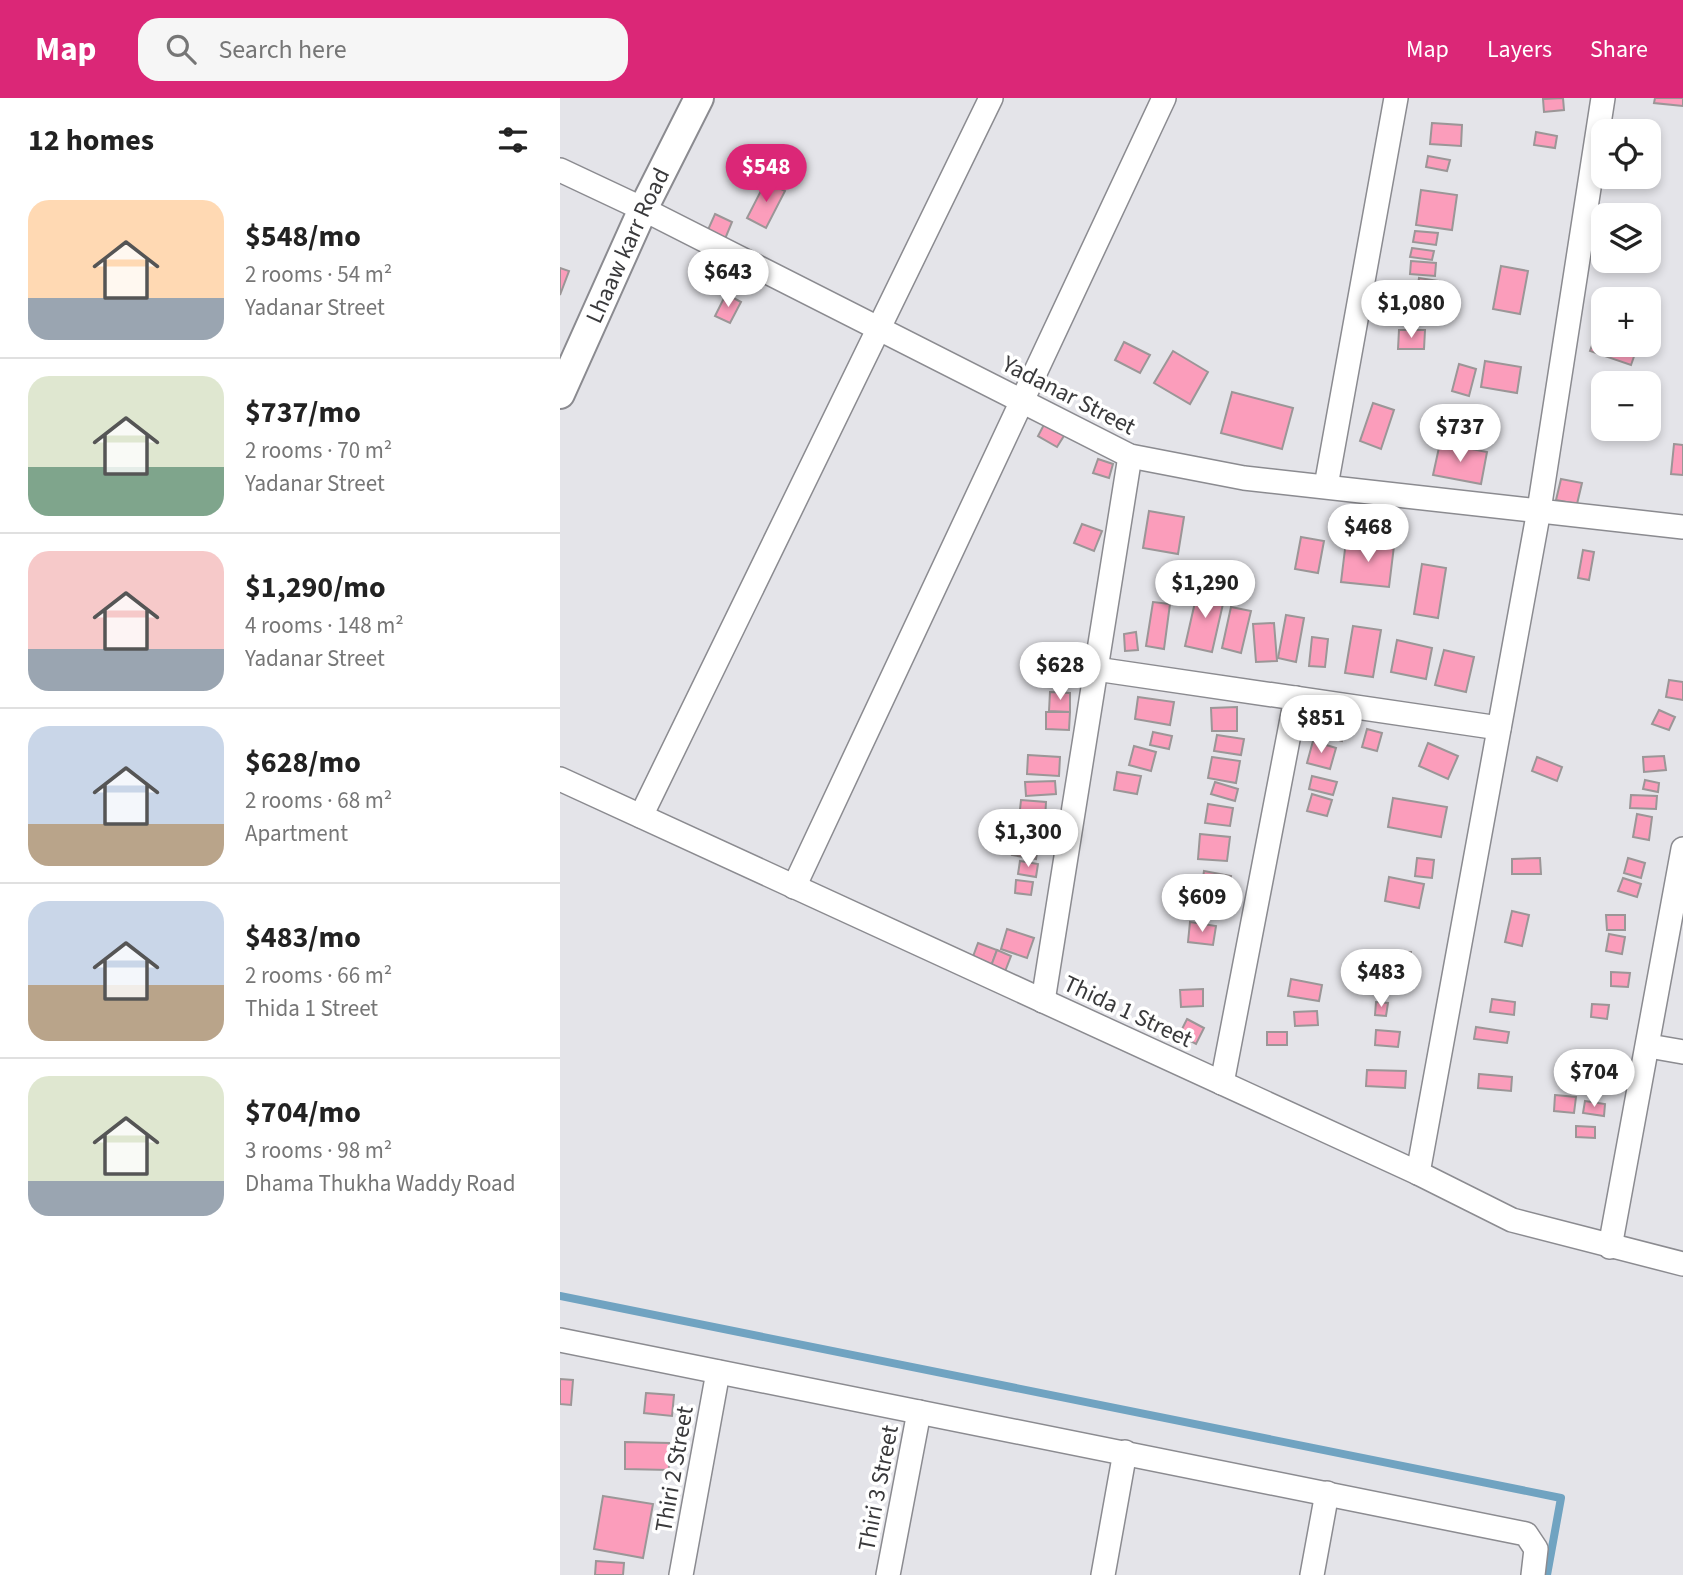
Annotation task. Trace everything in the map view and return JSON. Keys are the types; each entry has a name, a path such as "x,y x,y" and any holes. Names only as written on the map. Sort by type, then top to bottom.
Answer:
{"street":[{"name":"Lhaaw karr Road","path":"560,394 643,209 699,98"},
{"path":"641,816 991,98"},
{"path":"794,887 1164,98"},
{"path":"1326,486 1396,98"},
{"path":"1418,1173 1539,510 1603,98"},
{"name":"Yadanar Street","path":"560,170 643,209 1130,456 1244,478 1683,527"},
{"path":"1043,1001 1130,456"},
{"path":"1096,669 1499,727"},
{"path":"1222,1083 1296,698"},
{"name":"Thida 1 Street","path":"560,779 1418,1173 1512,1220 1683,1264"},
{"path":"1610,1247 1683,849"},
{"path":"1649,1046 1683,1052"},
{"path":"560,1340 1526,1534 1534,1542 1536,1549 1532,1575"},
{"name":"Thiri 2 Street","path":"681,1575 718,1372"},
{"name":"Thiri 3 Street","path":"888,1575 919,1412"},
{"path":"1102,1575 1125,1452"},
{"path":"1312,1575 1327,1493"}],"building":[{"path":"1563,98 1564,110 1544,112 1543,99"},
{"path":"1655,98 1683,98 1683,106 1654,103"},
{"path":"1432,123 1462,125 1461,146 1430,144"},
{"path":"1536,132 1557,136 1555,148 1534,145"},
{"path":"1428,156 1450,160 1447,171 1426,167"},
{"path":"766,181 785,191 766,228 747,218"},
{"path":"1421,190 1457,195 1452,230 1416,225"},
{"path":"715,214 732,222 725,239 707,232"},
{"path":"1415,231 1438,233 1436,245 1413,242"},
{"path":"1412,248 1434,251 1432,260 1410,257"},
{"path":"1411,261 1436,263 1435,276 1410,274"},
{"path":"1501,266 1528,271 1520,314 1493,309"},
{"path":"560,268 569,271 560,295"},
{"path":"1419,278 1439,281 1437,295 1417,292"},
{"path":"726,294 741,302 730,323 715,316"},
{"path":"1399,330 1425,330 1424,349 1398,349"},
{"path":"1124,342 1150,355 1140,373 1115,360"},
{"path":"1173,351 1208,372 1190,404 1154,383"},
{"path":"1608,357 1634,357 1631,365"},
{"path":"1485,361 1521,367 1517,393 1481,387"},
{"path":"1459,364 1476,369 1469,396 1452,391"},
{"path":"1232,392 1293,408 1282,449 1221,433"},
{"path":"1373,403 1394,410 1381,449 1360,441"},
{"path":"1047,419 1067,431 1057,447 1038,436"},
{"path":"1440,443 1487,452 1481,484 1433,475"},
{"path":"1674,444 1683,445 1683,475 1671,474"},
{"path":"1098,459 1113,464 1109,478 1093,473"},
{"path":"1561,479 1582,483 1577,504 1556,500"},
{"path":"1149,511 1184,517 1178,554 1143,548"},
{"path":"1082,524 1102,531 1094,551 1074,543"},
{"path":"1301,537 1324,541 1318,573 1295,569"},
{"path":"1346,541 1394,546 1389,587 1341,582"},
{"path":"1583,550 1594,552 1589,580 1578,578"},
{"path":"1422,564 1446,568 1438,618 1414,614"},
{"path":"1198,589 1225,595 1212,652 1185,646"},
{"path":"1153,602 1170,604 1164,649 1146,646"},
{"path":"1231,607 1251,611 1241,653 1222,648"},
{"path":"1286,615 1304,618 1296,662 1278,658"},
{"path":"1274,623 1277,661 1256,662 1253,624"},
{"path":"1353,626 1381,630 1373,677 1345,673"},
{"path":"1136,632 1138,650 1125,651 1124,634"},
{"path":"1312,637 1328,639 1325,667 1309,666"},
{"path":"1397,640 1432,648 1426,679 1391,672"},
{"path":"1444,650 1474,657 1466,692 1435,685"},
{"path":"1669,680 1683,682 1683,700 1666,697"},
{"path":"1050,692 1070,693 1070,712 1049,711"},
{"path":"1138,697 1174,702 1170,725 1135,719"},
{"path":"1237,707 1237,731 1212,731 1211,708"},
{"path":"1659,710 1675,717 1669,730 1652,724"},
{"path":"1046,712 1070,712 1069,730 1046,729"},
{"path":"1309,713 1347,724 1342,741 1304,730"},
{"path":"1367,729 1382,733 1377,751 1362,747"},
{"path":"1153,732 1172,736 1169,749 1150,745"},
{"path":"1217,735 1244,739 1241,755 1214,751"},
{"path":"1313,741 1336,748 1330,769 1307,763"},
{"path":"1428,743 1458,756 1448,779 1419,766"},
{"path":"1134,746 1156,752 1151,771 1129,765"},
{"path":"1028,755 1060,757 1059,776 1027,774"},
{"path":"1664,756 1666,770 1644,772 1643,757"},
{"path":"1212,757 1240,761 1236,783 1208,778"},
{"path":"1537,757 1562,767 1557,781 1532,771"},
{"path":"1117,772 1141,776 1137,794 1114,790"},
{"path":"1312,776 1337,782 1333,795 1309,789"},
{"path":"1645,780 1659,783 1658,792 1643,789"},
{"path":"1055,781 1056,794 1026,796 1025,782"},
{"path":"1215,782 1238,789 1235,801 1211,794"},
{"path":"1312,794 1332,800 1327,816 1307,811"},
{"path":"1631,795 1657,796 1656,809 1630,808"},
{"path":"1393,798 1447,807 1441,837 1388,827"},
{"path":"1021,800 1046,802 1045,821 1019,819"},
{"path":"1208,804 1233,808 1230,826 1205,823"},
{"path":"1637,814 1652,817 1649,840 1633,837"},
{"path":"1018,820 1045,821 1043,842 1016,841"},
{"path":"1200,834 1230,837 1227,861 1198,859"},
{"path":"1014,843 1038,847 1036,859 1012,855"},
{"path":"1417,858 1434,860 1432,878 1415,876"},
{"path":"1540,858 1541,874 1512,874 1512,859"},
{"path":"1628,858 1645,863 1641,878 1624,873"},
{"path":"1020,861 1038,864 1036,877 1018,874"},
{"path":"1204,871 1231,876 1227,897 1201,892"},
{"path":"1389,877 1424,884 1419,908 1385,901"},
{"path":"1623,878 1641,884 1637,897 1618,891"},
{"path":"1016,880 1033,882 1031,895 1015,893"},
{"path":"1202,903 1222,904 1222,915 1201,914"},
{"path":"1512,911 1529,915 1522,946 1505,942"},
{"path":"1606,915 1625,915 1625,930 1607,930"},
{"path":"1190,922 1216,926 1213,945 1188,942"},
{"path":"1007,929 1034,938 1027,958 1001,949"},
{"path":"1609,934 1625,937 1622,954 1606,951"},
{"path":"978,943 997,950 990,969 971,962"},
{"path":"997,950 1011,956 1004,974 990,969"},
{"path":"1411,952 1411,965 1392,966 1391,953"},
{"path":"1611,972 1630,973 1628,987 1611,986"},
{"path":"1392,975 1407,978 1405,992 1389,990"},
{"path":"1291,979 1322,985 1319,1001 1288,996"},
{"path":"1203,989 1203,1006 1181,1007 1180,990"},
{"path":"1492,999 1515,1002 1514,1015 1490,1012"},
{"path":"1376,1002 1388,1003 1386,1016 1375,1015"},
{"path":"1592,1004 1609,1005 1607,1019 1591,1017"},
{"path":"1317,1011 1318,1025 1295,1026 1294,1012"},
{"path":"1187,1019 1204,1028 1196,1044 1179,1035"},
{"path":"1476,1027 1509,1032 1507,1043 1474,1039"},
{"path":"1376,1030 1400,1032 1398,1047 1375,1045"},
{"path":"1267,1032 1287,1032 1287,1045 1267,1045"},
{"path":"1367,1070 1406,1071 1405,1088 1366,1086"},
{"path":"1479,1074 1512,1077 1511,1091 1478,1088"},
{"path":"1555,1095 1576,1097 1574,1113 1554,1111"},
{"path":"1585,1101 1605,1104 1604,1116 1583,1113"},
{"path":"1576,1126 1595,1127 1595,1138 1576,1137"},
{"path":"560,1379 573,1380 571,1405 560,1404"},
{"path":"646,1393 674,1395 672,1416 644,1413"},
{"path":"625,1442 669,1443 669,1470 625,1469"},
{"path":"603,1496 653,1504 643,1558 594,1549"},
{"path":"596,1561 624,1563 623,1575 595,1575"}],"waterway":[{"path":"560,1296 1561,1498 1547,1575"}]}
